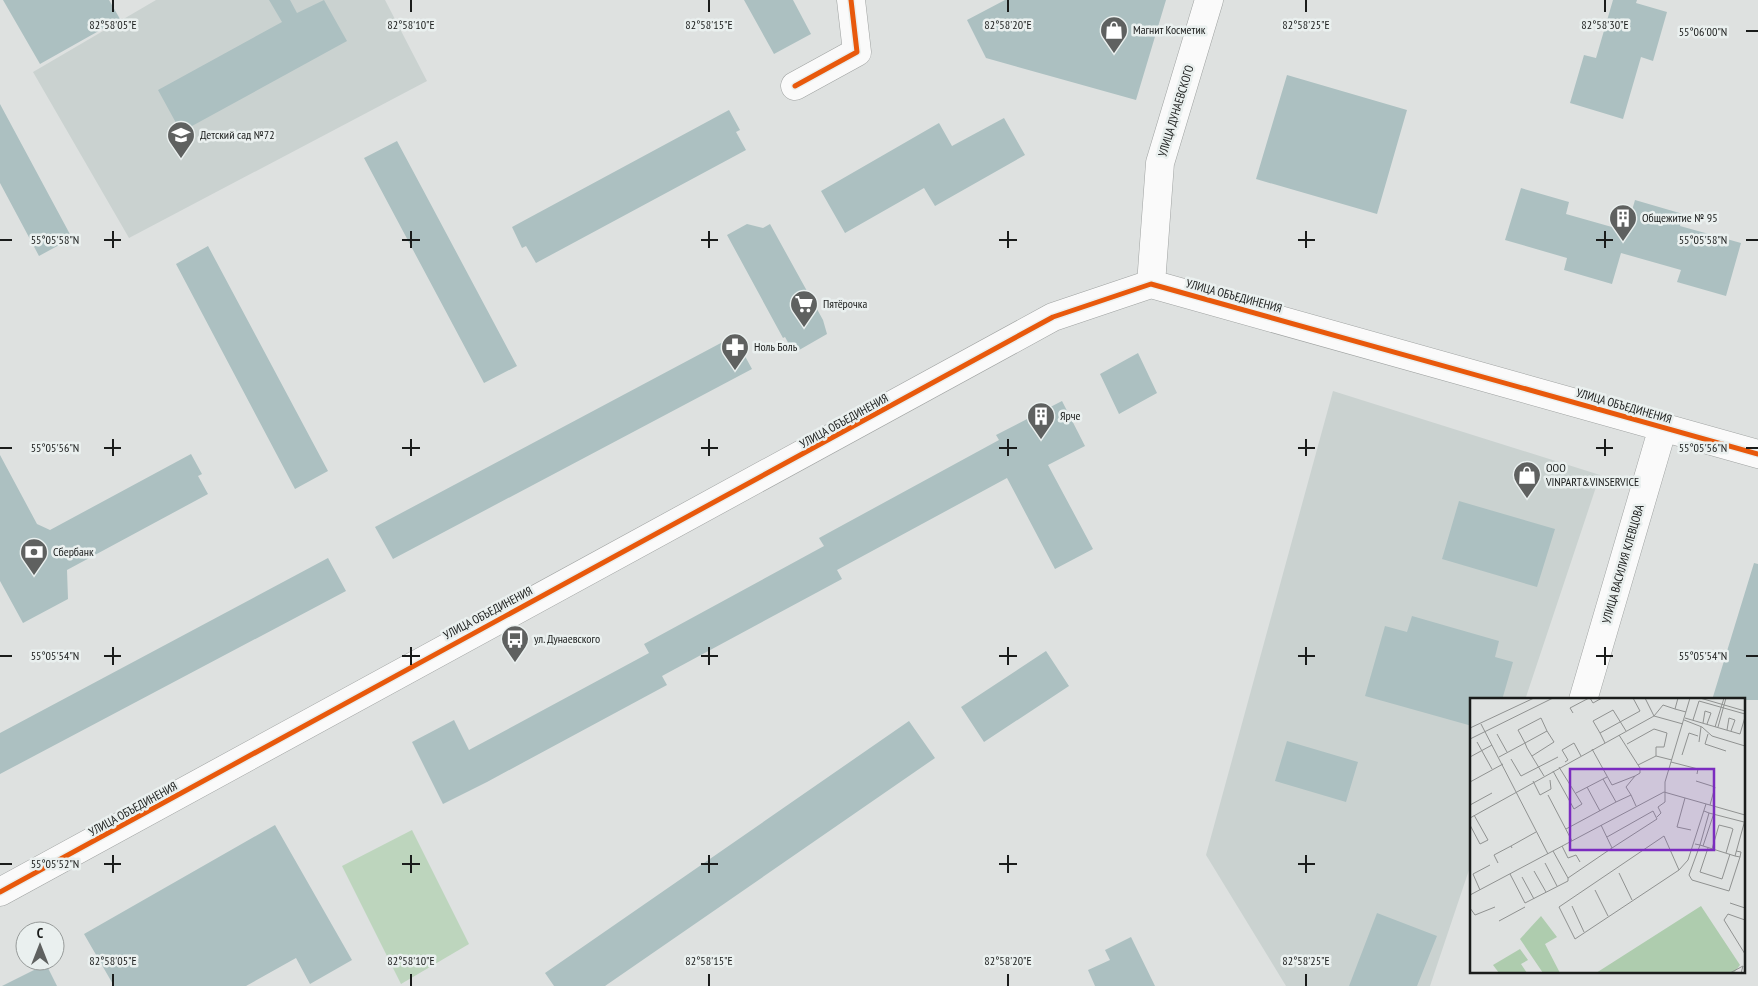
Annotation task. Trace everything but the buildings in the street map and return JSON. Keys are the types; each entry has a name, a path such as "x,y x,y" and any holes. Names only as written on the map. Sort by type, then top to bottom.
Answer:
{"street":[{"path":"795,86 857,52 851,0"},
{"name":"УЛИЦА ДУНАЕВСКОГО","path":"1151,284 1160,163 1209,0"},
{"name":"УЛИЦА ОБЪЕДИНЕНИЯ","path":"0,892 1053,317 1151,284 1758,454"},
{"name":"УЛИЦА ВАСИЛИЯ КЛЕВЦОВА","path":"1584,698 1663,428"}],"shaded area":[{"name":"Детский сад №72","path":"156,0 385,0 427,81 129,238 33,72"},
{"path":"1333,391 1600,475 1526,698 1470,698 1470,867 1430,986 1286,986 1206,855"}],"green space":[{"path":"412,830 469,944 401,984 342,866"}],"cycle path":[{"path":"795,86 857,52 851,0"},
{"path":"0,892 1053,317 1151,284 1758,454"}],"place":[{"name":"Магнит Косметик","path":"1114,54"},
{"name":"Детский сад №72","path":"181,159"},
{"name":"Общежитие № 95","path":"1623,242"},
{"name":"Пятёрочка","path":"804,328"},
{"name":"Ноль Боль","path":"735,371"},
{"name":"Ярче","path":"1041,440"},
{"name":"ООО VINPART&VINSERVICE","path":"1527,499"},
{"name":"Сбербанк","path":"34,576"},
{"name":"ул. Дунаевского","path":"515,663"}]}
